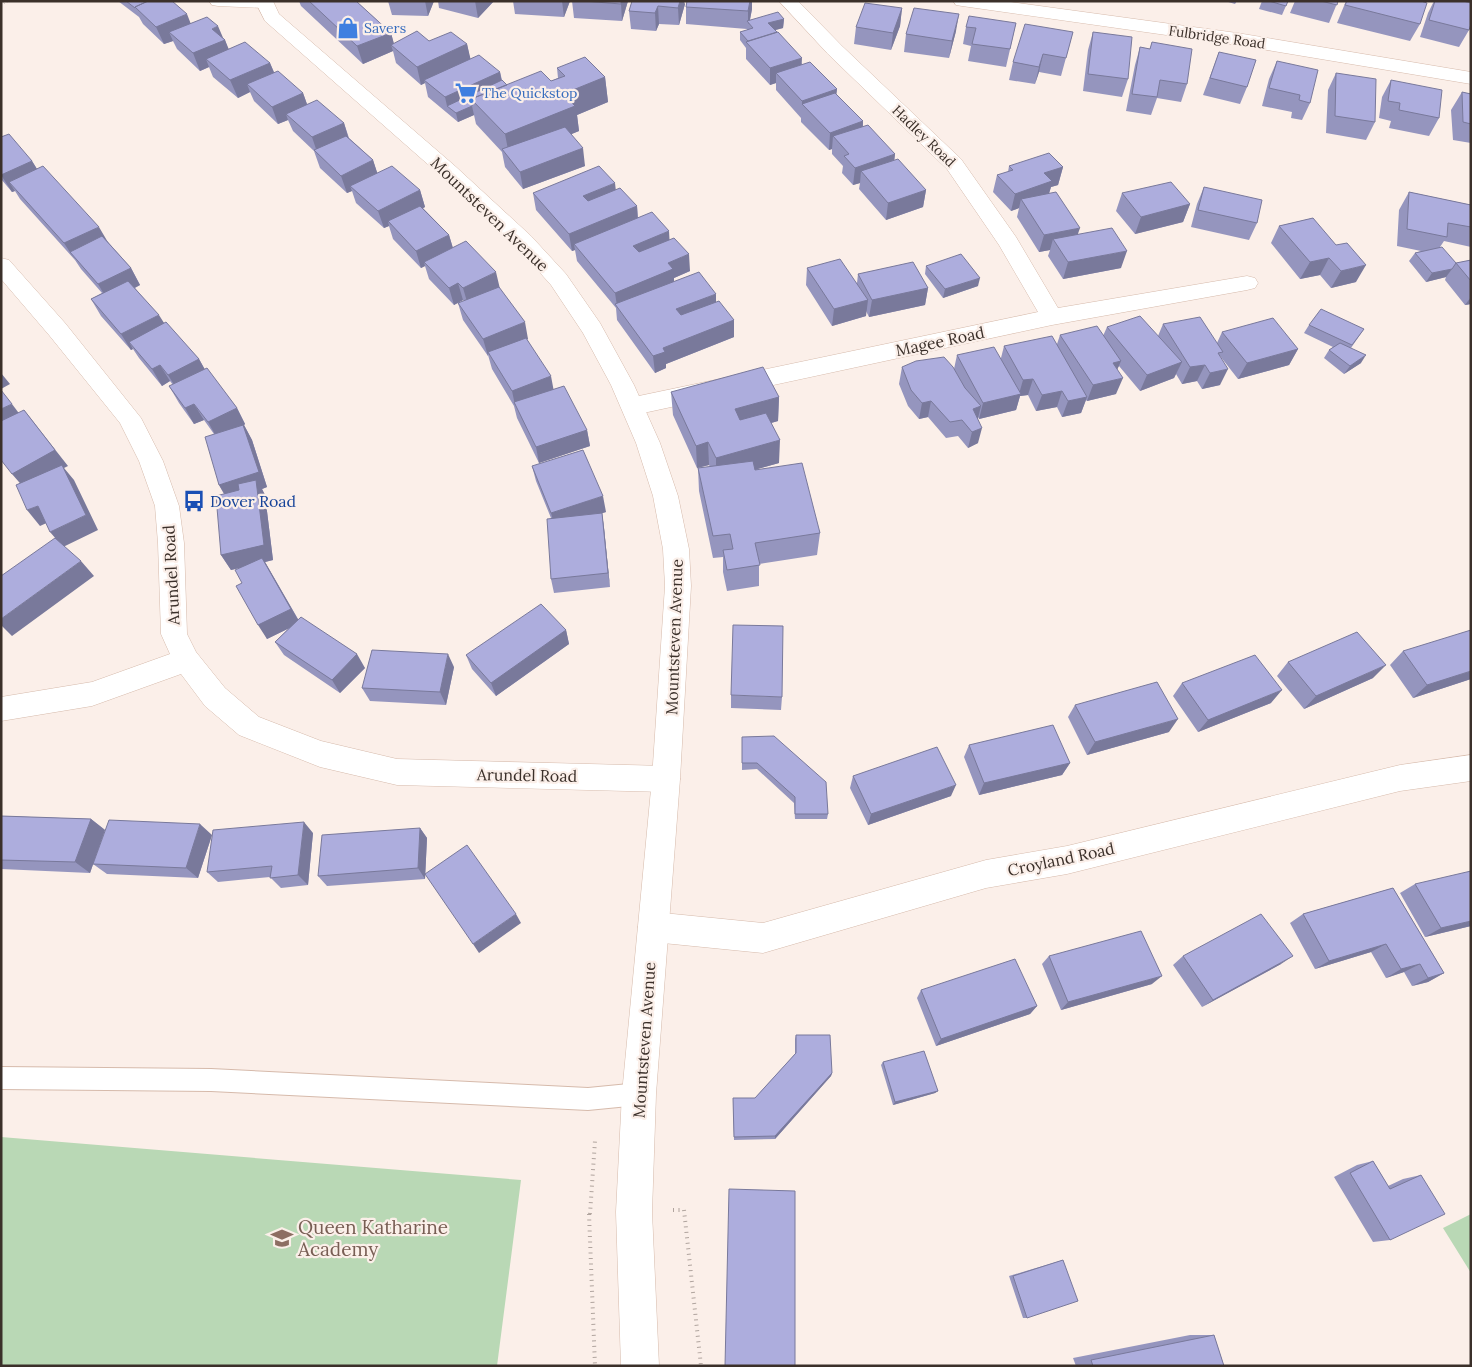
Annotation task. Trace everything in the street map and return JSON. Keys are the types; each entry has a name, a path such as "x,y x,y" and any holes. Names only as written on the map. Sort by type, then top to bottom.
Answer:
{"street":[{"name":"Mountsteven Avenue","path":"218,1 264,2 271,17 447,170 528,245 568,292 587,321 634,406 664,484 678,556 674,662 666,779 639,1094 634,1212 640,1366"},
{"name":"Hadley Road","path":"788,1 834,50 954,164 1008,242 1052,317"},
{"name":"Fulbridge Road","path":"962,1 1237,39 1471,78"},
{"name":"Arundel Road","path":"4,272 57,329 129,418 151,461 167,506 171,543 174,634 186,660 215,696 249,726 320,754 397,772 666,779"},
{"name":"Magee Road","path":"634,406 1052,317 1247,283"},
{"path":"1,709 92,694 186,660"},
{"name":"Croyland Road","path":"653,927 763,938 986,874 1067,860 1400,778 1471,768"}],"lane":[{"path":"1,1078 211,1080 588,1099 639,1094"}],"path":[{"path":"1,4 8,1"},
{"path":"595,1138 589,1214 595,1366"},
{"path":"664,1211 684,1210 701,1366"},
{"path":"589,1214 596,1214"}],"green space":[{"path":"1,1137 521,1180 497,1366 1,1366"},
{"path":"1471,1214 1471,1273 1443,1228"}],"building":[{"path":"126,1 148,1 135,8"},
{"path":"148,1 172,1 187,14 156,27 135,7"},
{"path":"309,1 356,1 391,33 357,46"},
{"path":"583,1 621,1 621,4"},
{"path":"632,1 680,1 678,8 658,6 655,13 629,11"},
{"path":"687,1 750,1 748,11 686,7"},
{"path":"1269,1 1288,1 1286,6"},
{"path":"1321,1 1338,1 1337,5"},
{"path":"1347,1 1421,1 1427,3 1420,24 1345,5"},
{"path":"1435,1 1463,1 1471,3 1471,24 1469,30 1429,20"},
{"path":"865,3 902,8 893,33 856,27"},
{"path":"914,8 959,14 952,41 906,34"},
{"path":"778,12 784,19 768,23 777,32 748,41 740,32 753,28 747,21"},
{"path":"969,16 1016,23 1010,49 972,44 976,28 966,27"},
{"path":"207,17 218,26 212,29 225,40 193,53 169,32"},
{"path":"1025,24 1073,32 1066,58 1043,54 1039,67 1013,62"},
{"path":"417,31 429,41 451,32 467,44 417,67 391,45"},
{"path":"778,32 802,58 770,68 746,42"},
{"path":"1093,32 1132,37 1128,79 1088,74"},
{"path":"245,42 270,63 230,80 206,59"},
{"path":"1152,42 1192,49 1187,84 1160,80 1157,97 1132,94 1140,47 1150,49"},
{"path":"1219,52 1256,60 1247,87 1210,78"},
{"path":"479,55 500,72 445,97 424,80"},
{"path":"585,57 605,77 563,94 575,106 505,134 471,99 541,71 551,81 565,76 557,68"},
{"path":"1277,61 1318,70 1310,103 1299,100 1300,95 1269,88"},
{"path":"810,62 837,89 802,101 776,73"},
{"path":"278,71 303,93 272,107 247,84"},
{"path":"1336,73 1376,79 1375,122 1335,116"},
{"path":"502,80 507,85 471,99 472,106 456,113 447,106"},
{"path":"1391,80 1442,90 1439,118 1399,110 1400,103 1388,101"},
{"path":"1462,92 1471,94 1471,124 1463,122"},
{"path":"835,93 863,121 830,133 802,104"},
{"path":"317,100 344,123 312,137 286,114"},
{"path":"868,125 895,154 855,168 844,156 849,154 833,136"},
{"path":"565,127 583,148 520,172 502,149"},
{"path":"9,134 32,161 1,175 1,137"},
{"path":"346,136 373,160 341,176 314,150"},
{"path":"1049,153 1063,167 1044,173 1052,181 1015,194 997,175 1013,170 1009,166"},
{"path":"898,159 926,190 888,203 861,171"},
{"path":"43,166 99,227 64,243 9,182"},
{"path":"392,166 420,190 378,211 350,186"},
{"path":"599,166 615,183 583,196 588,201 620,188 637,206 569,234 533,193"},
{"path":"1171,182 1190,204 1141,217 1122,193"},
{"path":"1204,187 1262,200 1257,223 1198,210"},
{"path":"1056,192 1080,228 1044,235 1021,199"},
{"path":"1409,192 1471,205 1471,227 1448,223 1447,237 1407,229"},
{"path":"420,206 449,235 416,251 388,221"},
{"path":"652,212 669,231 633,246 639,252 674,238 689,254 668,263 673,269 615,293 574,244"},
{"path":"1313,218 1336,245 1347,243 1366,265 1341,271 1329,258 1310,262 1279,226"},
{"path":"1112,228 1127,251 1068,262 1053,239"},
{"path":"102,236 131,268 98,284 70,252"},
{"path":"466,241 496,272 463,288 458,283 449,288 424,262"},
{"path":"1442,247 1456,263 1452,269 1432,273 1415,253"},
{"path":"961,254 980,278 945,289 926,266"},
{"path":"840,259 868,300 834,309 807,268"},
{"path":"1471,260 1471,281 1456,263"},
{"path":"913,262 928,288 872,300 858,274"},
{"path":"699,272 716,294 676,309 681,315 719,301 734,320 663,348 665,352 653,356 615,304"},
{"path":"128,281 159,315 121,334 91,299"},
{"path":"499,287 525,322 483,339 458,303"},
{"path":"1321,309 1364,329 1352,345 1309,325"},
{"path":"1140,316 1182,362 1147,375 1107,327"},
{"path":"1200,317 1223,352 1218,353 1228,369 1210,373 1205,365 1190,367 1163,324"},
{"path":"1273,318 1298,349 1247,363 1222,332"},
{"path":"166,322 199,359 168,375 160,365 152,369 129,342"},
{"path":"1097,326 1121,361 1113,363 1123,378 1093,385 1060,335"},
{"path":"1052,336 1087,397 1068,401 1062,391 1042,395 1033,379 1023,380 1004,346"},
{"path":"526,338 551,376 512,391 488,352"},
{"path":"1340,343 1366,355 1350,366 1329,350"},
{"path":"994,347 1021,394 983,403 957,355"},
{"path":"944,357 953,367 965,388 981,406 973,409 982,428 972,432 962,420 950,422 931,401 922,403 911,390 902,367 916,361"},
{"path":"763,367 779,397 735,409 740,420 766,413 780,440 716,458 708,442 696,446 671,392"},
{"path":"207,368 237,408 208,422 194,404 185,408 169,386"},
{"path":"564,386 587,430 536,447 514,402"},
{"path":"1,390 12,404 1,409"},
{"path":"24,410 55,450 12,474 1,460 1,421"},
{"path":"243,425 259,472 219,485 205,437"},
{"path":"583,450 603,496 551,513 532,466"},
{"path":"753,461 755,470 802,463 820,533 755,543 760,565 727,570 723,550 733,549 730,534 713,536 698,468"},
{"path":"62,465 86,515 50,532 38,506 27,510 16,485"},
{"path":"256,480 264,545 221,555 216,496 239,490 238,484"},
{"path":"602,513 608,573 551,579 547,519"},
{"path":"55,538 81,561 1,619 1,576"},
{"path":"262,558 291,609 258,625 236,586 242,583 235,570"},
{"path":"541,604 566,630 491,683 466,655"},
{"path":"301,617 357,654 332,680 275,642"},
{"path":"733,625 783,626 782,697 731,695"},
{"path":"1471,630 1471,671 1427,685 1403,651"},
{"path":"1357,632 1386,665 1316,696 1288,662"},
{"path":"372,650 448,654 440,692 362,688"},
{"path":"1255,655 1282,690 1208,720 1182,683"},
{"path":"1157,682 1178,719 1095,742 1075,705"},
{"path":"1053,725 1070,763 984,783 969,745"},
{"path":"774,736 826,782 828,814 795,814 795,797 757,763 742,763 742,737"},
{"path":"937,747 956,785 871,814 853,776"},
{"path":"1,816 91,819 75,862 1,860"},
{"path":"109,820 200,824 186,868 93,864"},
{"path":"304,822 298,875 270,878 272,866 207,872 213,830"},
{"path":"420,828 418,868 318,876 322,835"},
{"path":"467,845 516,914 473,944 425,874"},
{"path":"1471,871 1471,921 1441,928 1415,884"},
{"path":"1393,888 1444,973 1428,978 1420,964 1401,969 1386,944 1329,961 1303,914"},
{"path":"1261,914 1293,956 1213,1000 1183,956"},
{"path":"1141,931 1162,976 1068,1002 1049,956"},
{"path":"1015,959 1037,1006 941,1039 921,990"},
{"path":"796,1035 830,1035 832,1073 775,1136 734,1137 733,1098 755,1098 796,1053"},
{"path":"924,1051 938,1091 895,1102 883,1062"},
{"path":"1373,1161 1390,1189 1421,1175 1445,1214 1390,1240 1350,1173"},
{"path":"729,1189 795,1191 795,1366 725,1366"},
{"path":"1063,1260 1078,1301 1027,1318 1013,1276"},
{"path":"1214,1335 1224,1366 1093,1366 1091,1360"}],"place":[{"name":"Savers","path":"348,28"},
{"name":"The Quickstop","path":"466,93"},
{"name":"Dover Road","path":"194,501"},
{"name":"Queen Katharine Academy","path":"282,1238"}]}
